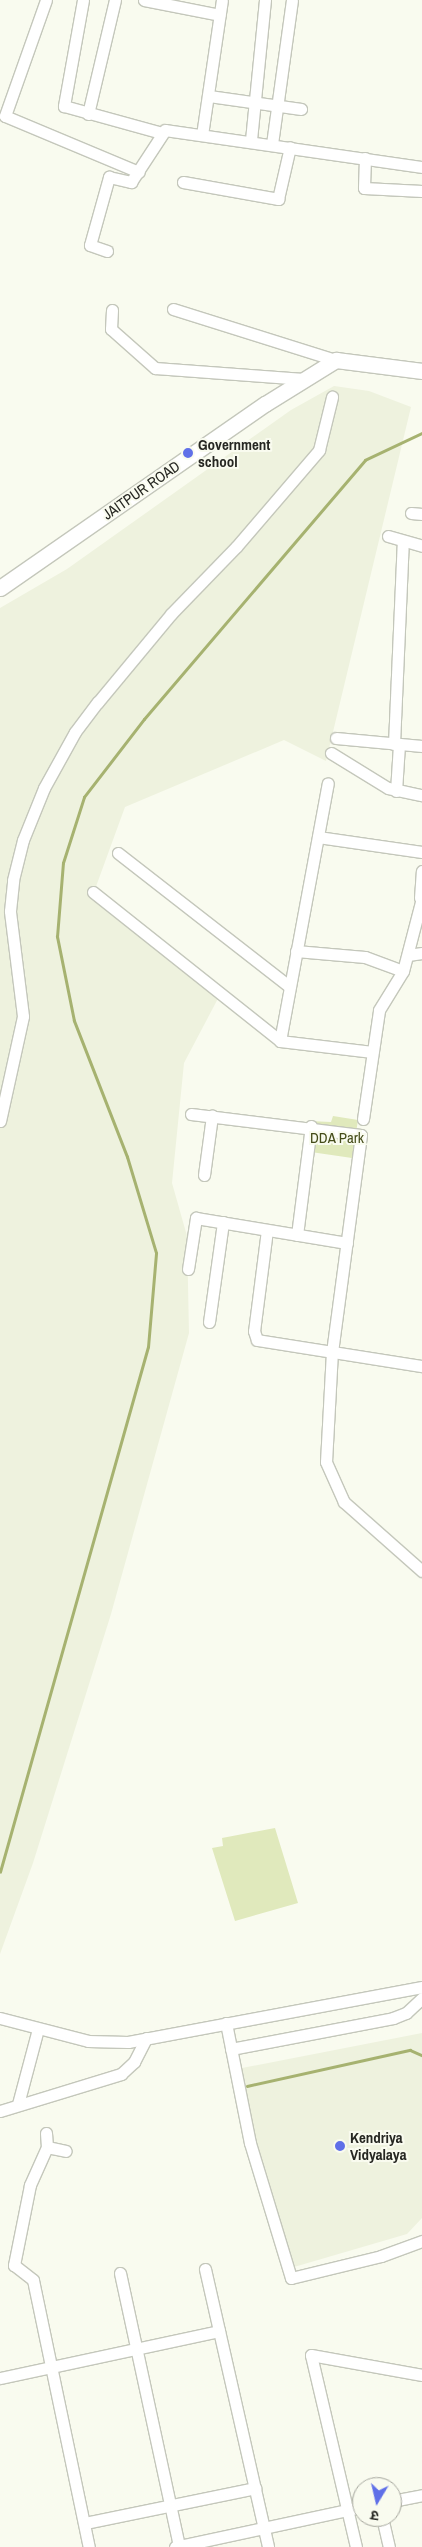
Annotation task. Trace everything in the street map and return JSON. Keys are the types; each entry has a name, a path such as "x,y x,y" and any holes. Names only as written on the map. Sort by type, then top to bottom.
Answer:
{"street":[{"path":"46,0 5,116 139,172"},
{"path":"83,0 62,102 68,109 162,133 250,140 422,167"},
{"path":"88,114 116,0"},
{"path":"144,0 220,14"},
{"path":"202,135 222,0"},
{"path":"250,140 255,102 254,73 265,0"},
{"path":"272,144 292,0"},
{"path":"209,96 300,110"},
{"path":"107,251 90,245 109,177 132,182 162,133"},
{"path":"183,182 278,199 290,147"},
{"path":"365,158 364,188 422,191"},
{"path":"173,309 336,360 422,370"},
{"path":"112,310 111,329 155,368 304,379"},
{"name":"JAITPUR ROAD","path":"0,588 304,379 336,360"},
{"name":"JAITPUR ROAD","path":"0,594 331,371 355,365 422,380"},
{"path":"0,1121 23,1016 10,911 13,880 23,840 44,788 75,732 98,702 171,614 236,547 319,450 332,397"},
{"path":"388,536 422,546"},
{"path":"396,791 403,541"},
{"path":"336,738 422,746"},
{"path":"331,753 396,791 422,795"},
{"path":"280,1041 328,783"},
{"path":"318,837 422,852"},
{"path":"118,854 289,986"},
{"path":"363,1119 378,1010 403,971 421,898 422,871"},
{"path":"93,892 280,1041 372,1052"},
{"path":"296,951 365,957 403,971"},
{"path":"408,955 422,953"},
{"path":"191,1114 311,1126 361,1134 332,1351 326,1448 336,1488 355,1514 422,1571"},
{"path":"204,1175 212,1116"},
{"path":"297,1235 311,1126"},
{"path":"188,1269 194,1220 223,1222 346,1243"},
{"path":"209,1322 223,1222"},
{"path":"267,1230 255,1336 263,1342 422,1366"},
{"path":"0,2018 88,2041 146,2038 422,1987"},
{"path":"231,2049 393,2018 406,2014 422,1998"},
{"path":"226,2024 250,2143 291,2278 381,2256 422,2241"},
{"path":"18,2104 38,2029"},
{"path":"0,2111 122,2074 134,2062 146,2038"},
{"path":"46,2133 47,2147 30,2185 14,2265 33,2280 89,2547"},
{"path":"47,2147 66,2151"},
{"path":"204,2269 268,2547"},
{"path":"120,2273 177,2547 352,2509"},
{"path":"0,2378 219,2331"},
{"path":"356,2547 312,2355 422,2375"},
{"path":"85,2523 255,2488"},
{"path":"402,2500 422,2498"},
{"path":"384,2527 389,2547"}],"shaded area":[{"path":"334,386 369,391 411,407 326,761 284,740 125,807 94,892 223,989 184,1063 172,1183 187,1236 189,1333 111,1614 33,1863 0,1954 0,608 67,569 291,410"},
{"name":"Kendriya Vidyalaya","path":"422,2033 422,2218 407,2234 294,2267 247,2113 242,2068"}],"green space":[{"name":"DDA Park","path":"333,1116 358,1120 352,1158 304,1151 309,1121 331,1122"},
{"path":"275,1828 298,1903 235,1921 212,1848 223,1846 222,1838"}],"waterway":[{"path":"0,1872 148,1347 156,1253 127,1157 74,1021 57,937 63,863 84,797 144,719 365,460 422,433"},
{"path":"247,2086 410,2050 422,2055"}],"place":[{"name":"Government school","path":"188,453"},
{"name":"Kendriya Vidyalaya","path":"340,2146"}]}
